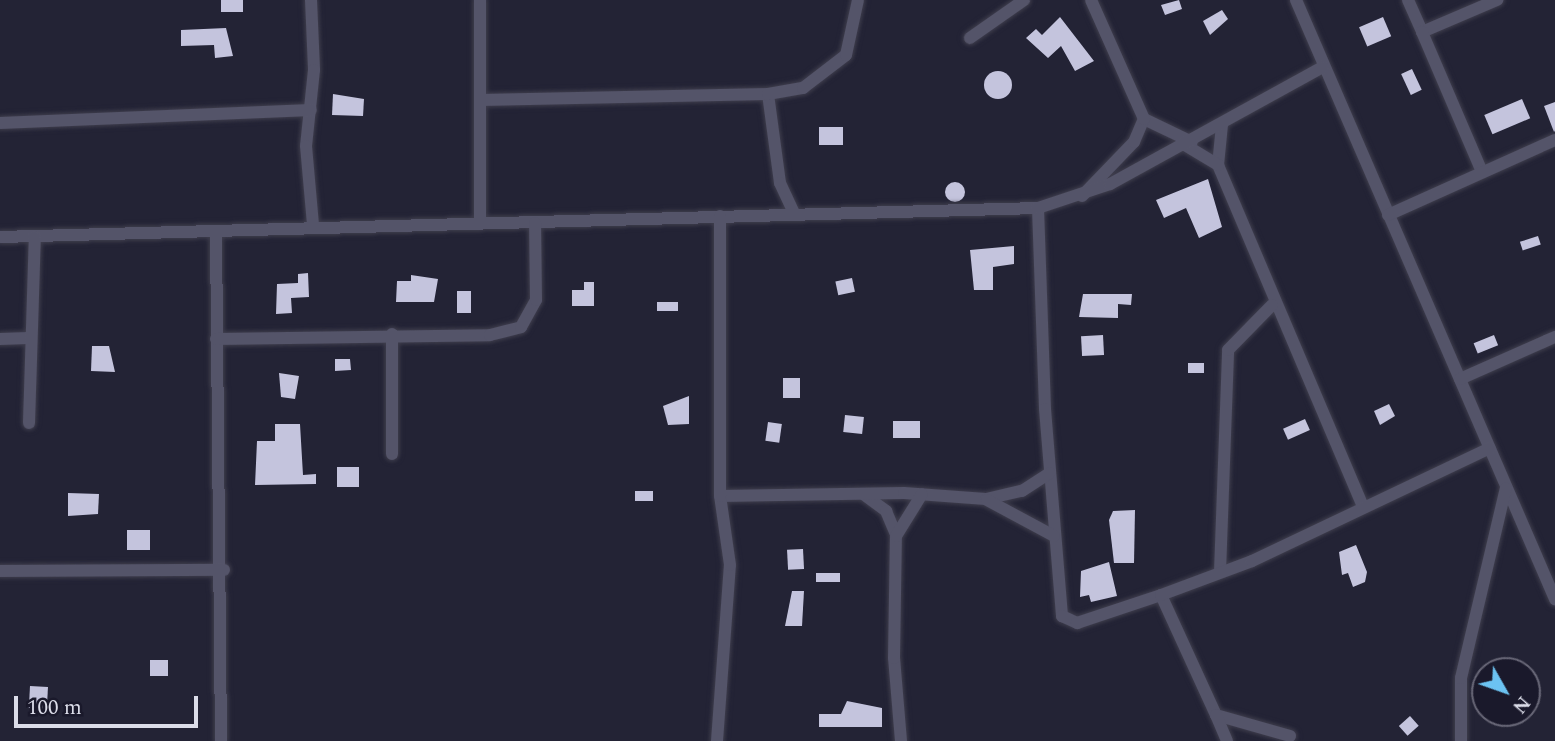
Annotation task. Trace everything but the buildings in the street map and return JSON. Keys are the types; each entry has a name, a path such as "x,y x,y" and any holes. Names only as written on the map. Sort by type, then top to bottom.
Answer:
{"street":[{"path":"311,0 312,110 306,146 313,225"},
{"path":"480,0 480,221"},
{"path":"481,100 768,94 803,88 830,73 846,55 858,0"},
{"path":"970,38 1024,0"},
{"path":"1091,0 1144,119 1189,144 1217,165"},
{"path":"1296,0 1555,599"},
{"path":"1408,0 1482,172"},
{"path":"1422,32 1497,0"},
{"path":"0,237 216,232 313,225 480,221 535,223 1038,208 1080,198 1189,144 1323,67"},
{"path":"768,94 780,183 795,215"},
{"path":"0,123 312,110"},
{"path":"1080,198 1135,142 1144,119"},
{"path":"1222,125 1217,165 1272,305 1362,505"},
{"path":"1388,215 1555,140"},
{"path":"1038,208 1054,536 1059,603 1068,622 1161,595 1220,572 1490,448"},
{"path":"717,741 716,681 726,649 730,590 720,496 720,216"},
{"path":"216,339 392,334 490,335 521,327 536,300 535,223"},
{"path":"216,232 216,339 224,570 221,741"},
{"path":"29,423 28,338 35,237"},
{"path":"1220,572 1228,350 1272,305"},
{"path":"392,334 392,454"},
{"path":"1460,379 1555,337"},
{"path":"0,339 28,338"},
{"path":"720,496 922,494 986,499 1022,491 1050,473"},
{"path":"1461,741 1461,678 1506,487"},
{"path":"862,494 886,511 896,536 894,658 901,741"},
{"path":"896,536 922,494"},
{"path":"986,499 1054,536"},
{"path":"0,571 224,570"},
{"path":"1161,595 1227,741"},
{"path":"1216,715 1295,738"},
{"path":"1278,741 1295,738"}]}
